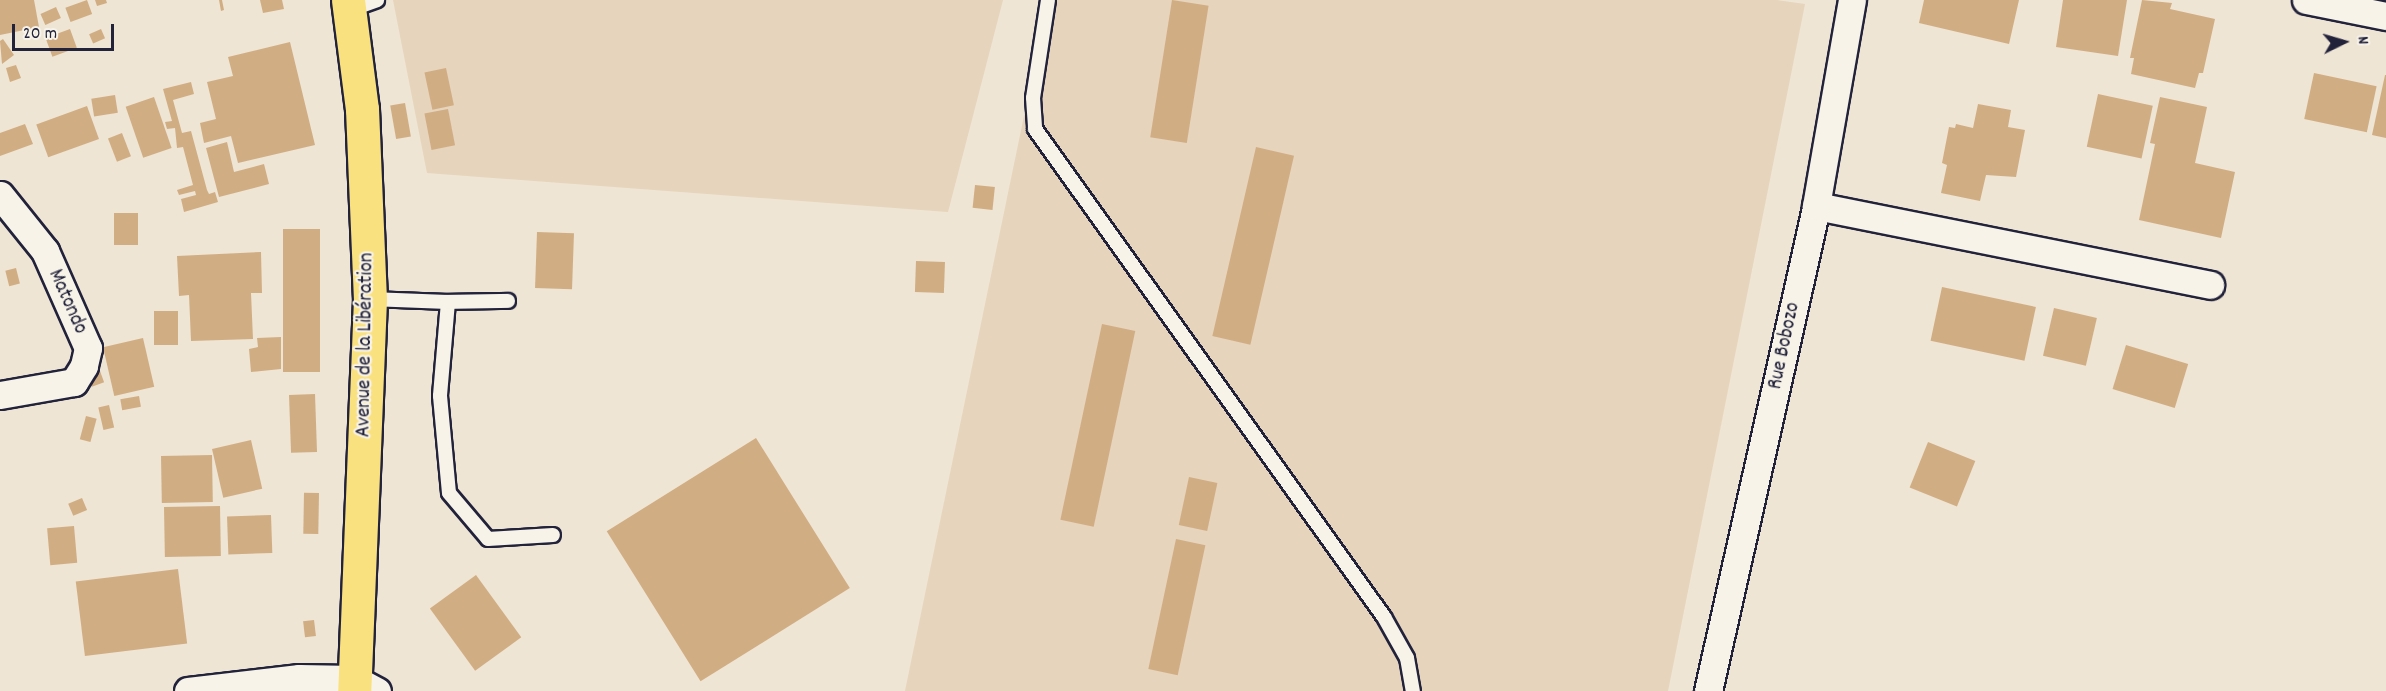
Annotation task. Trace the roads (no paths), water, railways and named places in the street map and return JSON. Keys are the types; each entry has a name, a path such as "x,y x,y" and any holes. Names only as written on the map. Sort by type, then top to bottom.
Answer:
{"highway":[{"name":"Avenue de la Libération","path":"358,3 370,299 362,687"}],"street":[{"name":"Rue Bobozo","path":"1708,691 1816,206 1852,0"},
{"path":"2306,0 2386,16"},
{"name":"Matondo","path":"0,195 45,251 88,348 84,366 74,382 0,395"},
{"path":"1816,206 2210,285"},
{"path":"188,691 300,678 362,687"}],"lane":[{"path":"1048,0 1033,98 1035,129 1384,617 1407,658 1413,691"},
{"path":"370,299 448,302 508,301"},
{"path":"448,302 440,396 449,493 488,539 553,535"}]}
